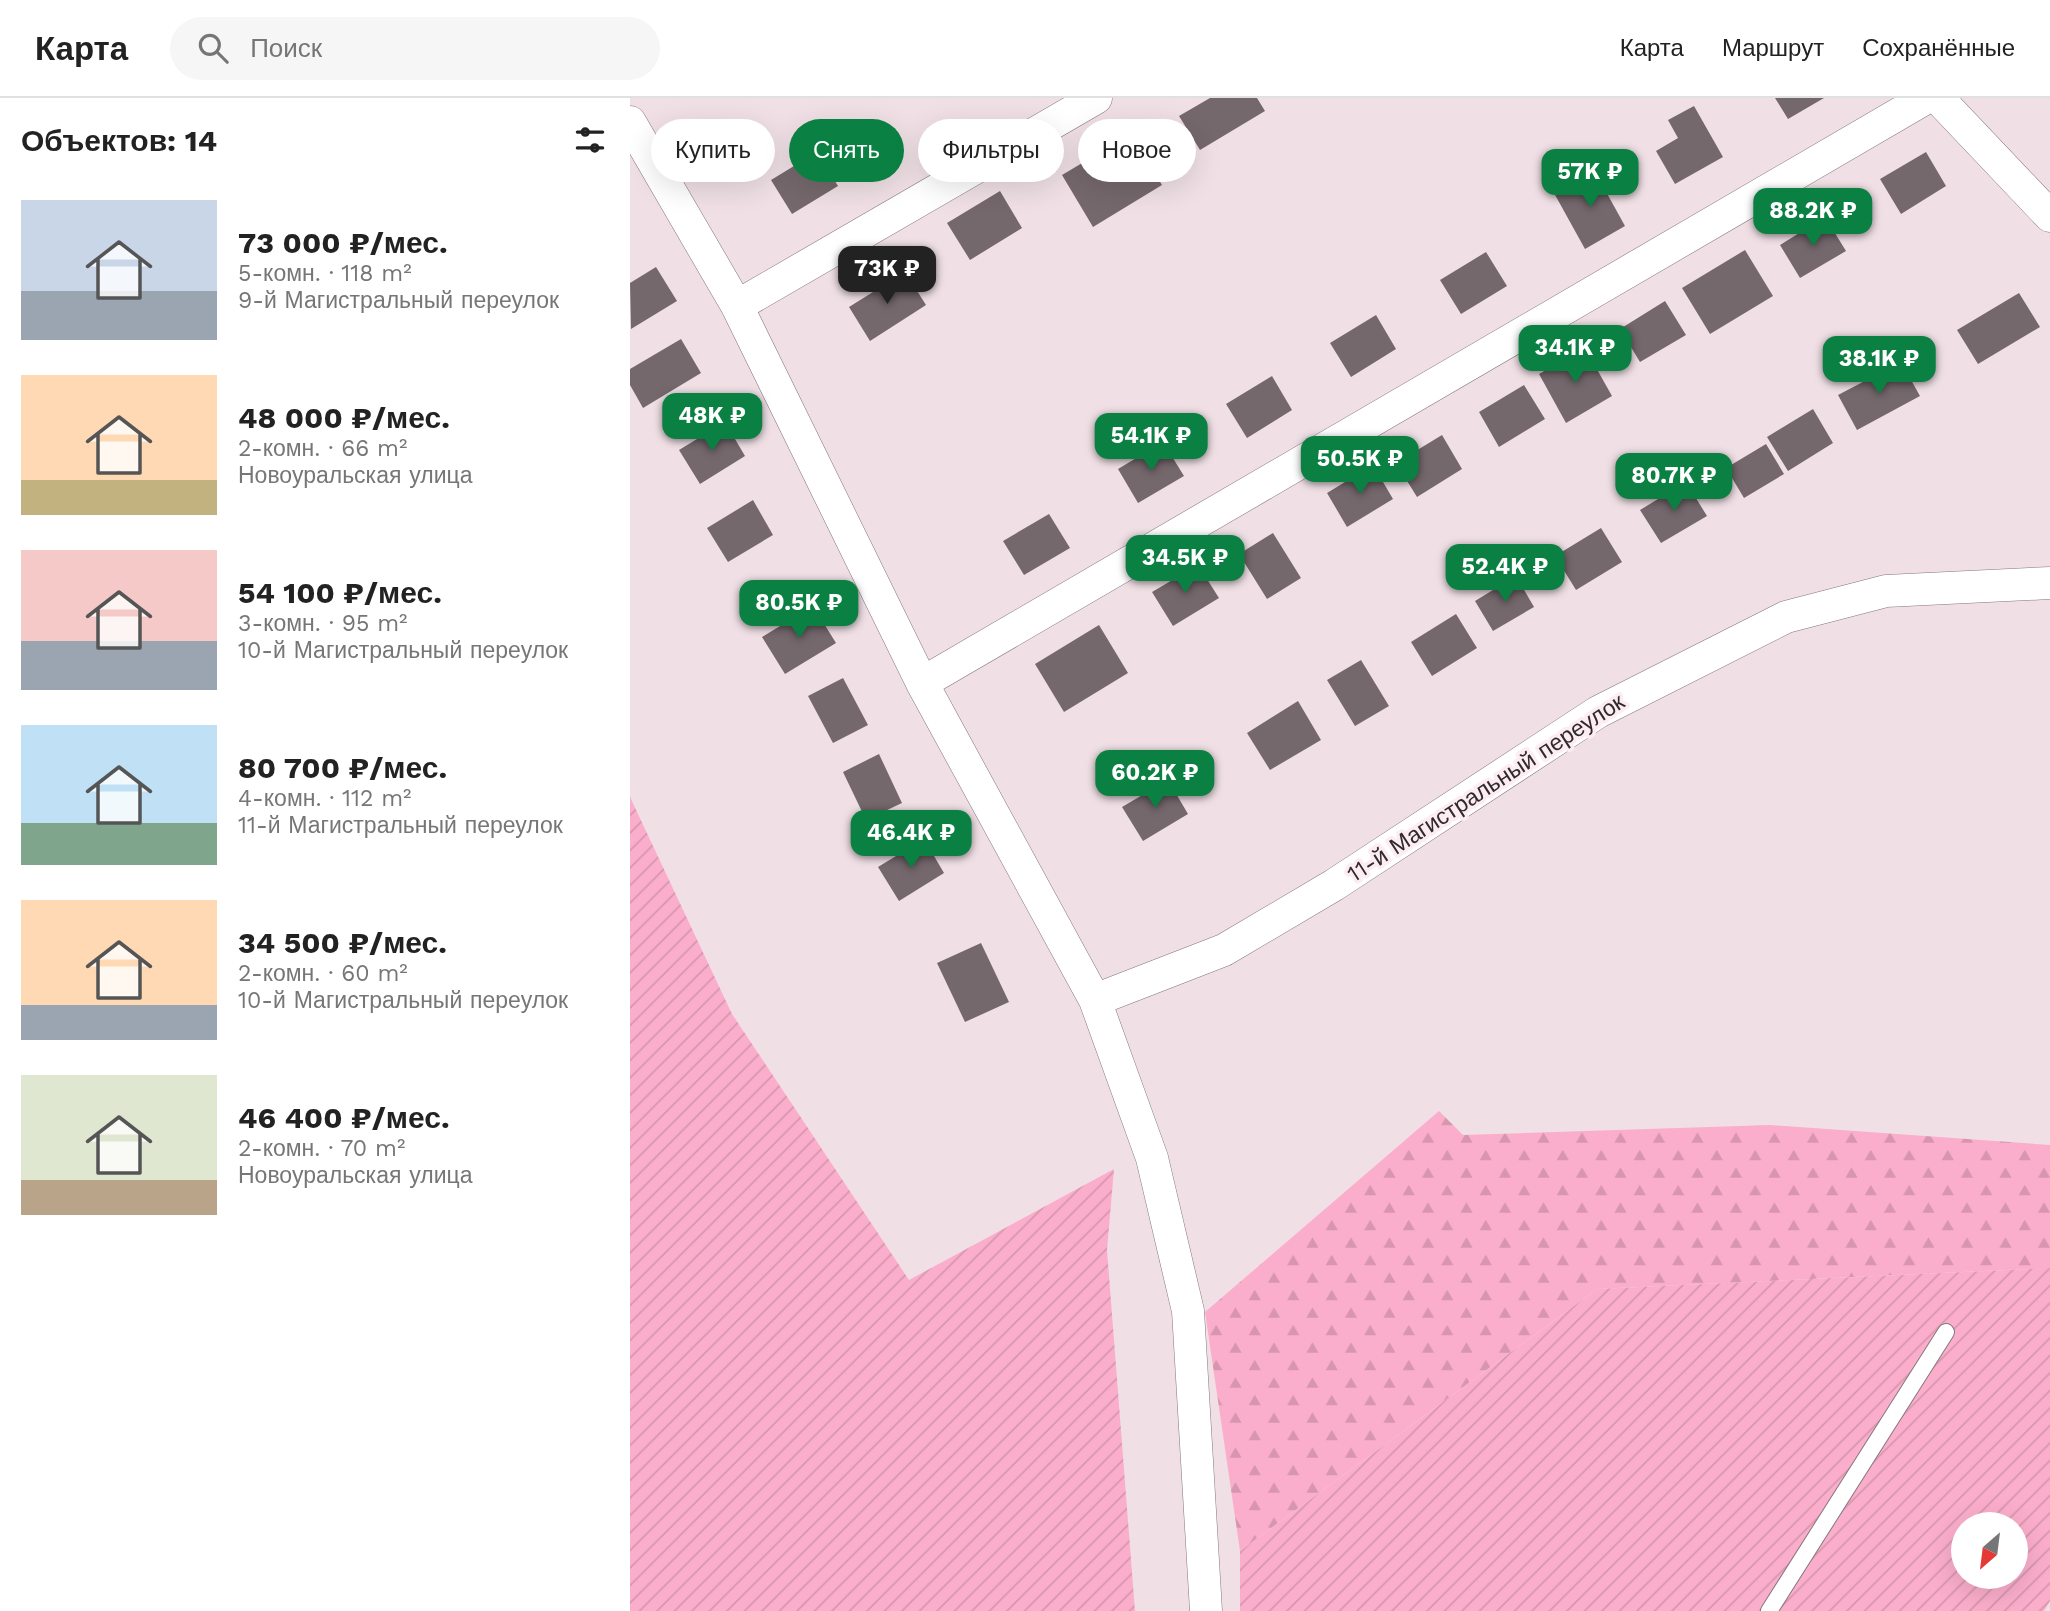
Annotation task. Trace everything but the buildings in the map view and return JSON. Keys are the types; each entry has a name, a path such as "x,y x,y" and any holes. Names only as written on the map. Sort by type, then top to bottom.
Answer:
{"street":[{"path":"737,306 1096,98"},
{"path":"922,683 1926,98"},
{"path":"1938,98 2050,216"},
{"path":"630,122 737,306 922,683 1096,999 1153,1158 1188,1311 1206,1611"},
{"name":"11-й Магистральный переулок","path":"1096,999 1224,950 1334,885 1598,712 1786,617 1886,591 2050,583"}],"lane":[{"path":"1769,1611 1946,1332"}],"green space":[{"path":"630,797 732,1014 909,1280 1114,1169 1107,1250 1135,1611 630,1611"},
{"path":"1439,1111 1463,1135 1770,1125 2050,1145 2050,1273 2028,1269 1597,1289 1240,1551 1205,1312"},
{"path":"2050,1268 2050,1601 2044,1611 1240,1611 1240,1551 1597,1289"}]}
